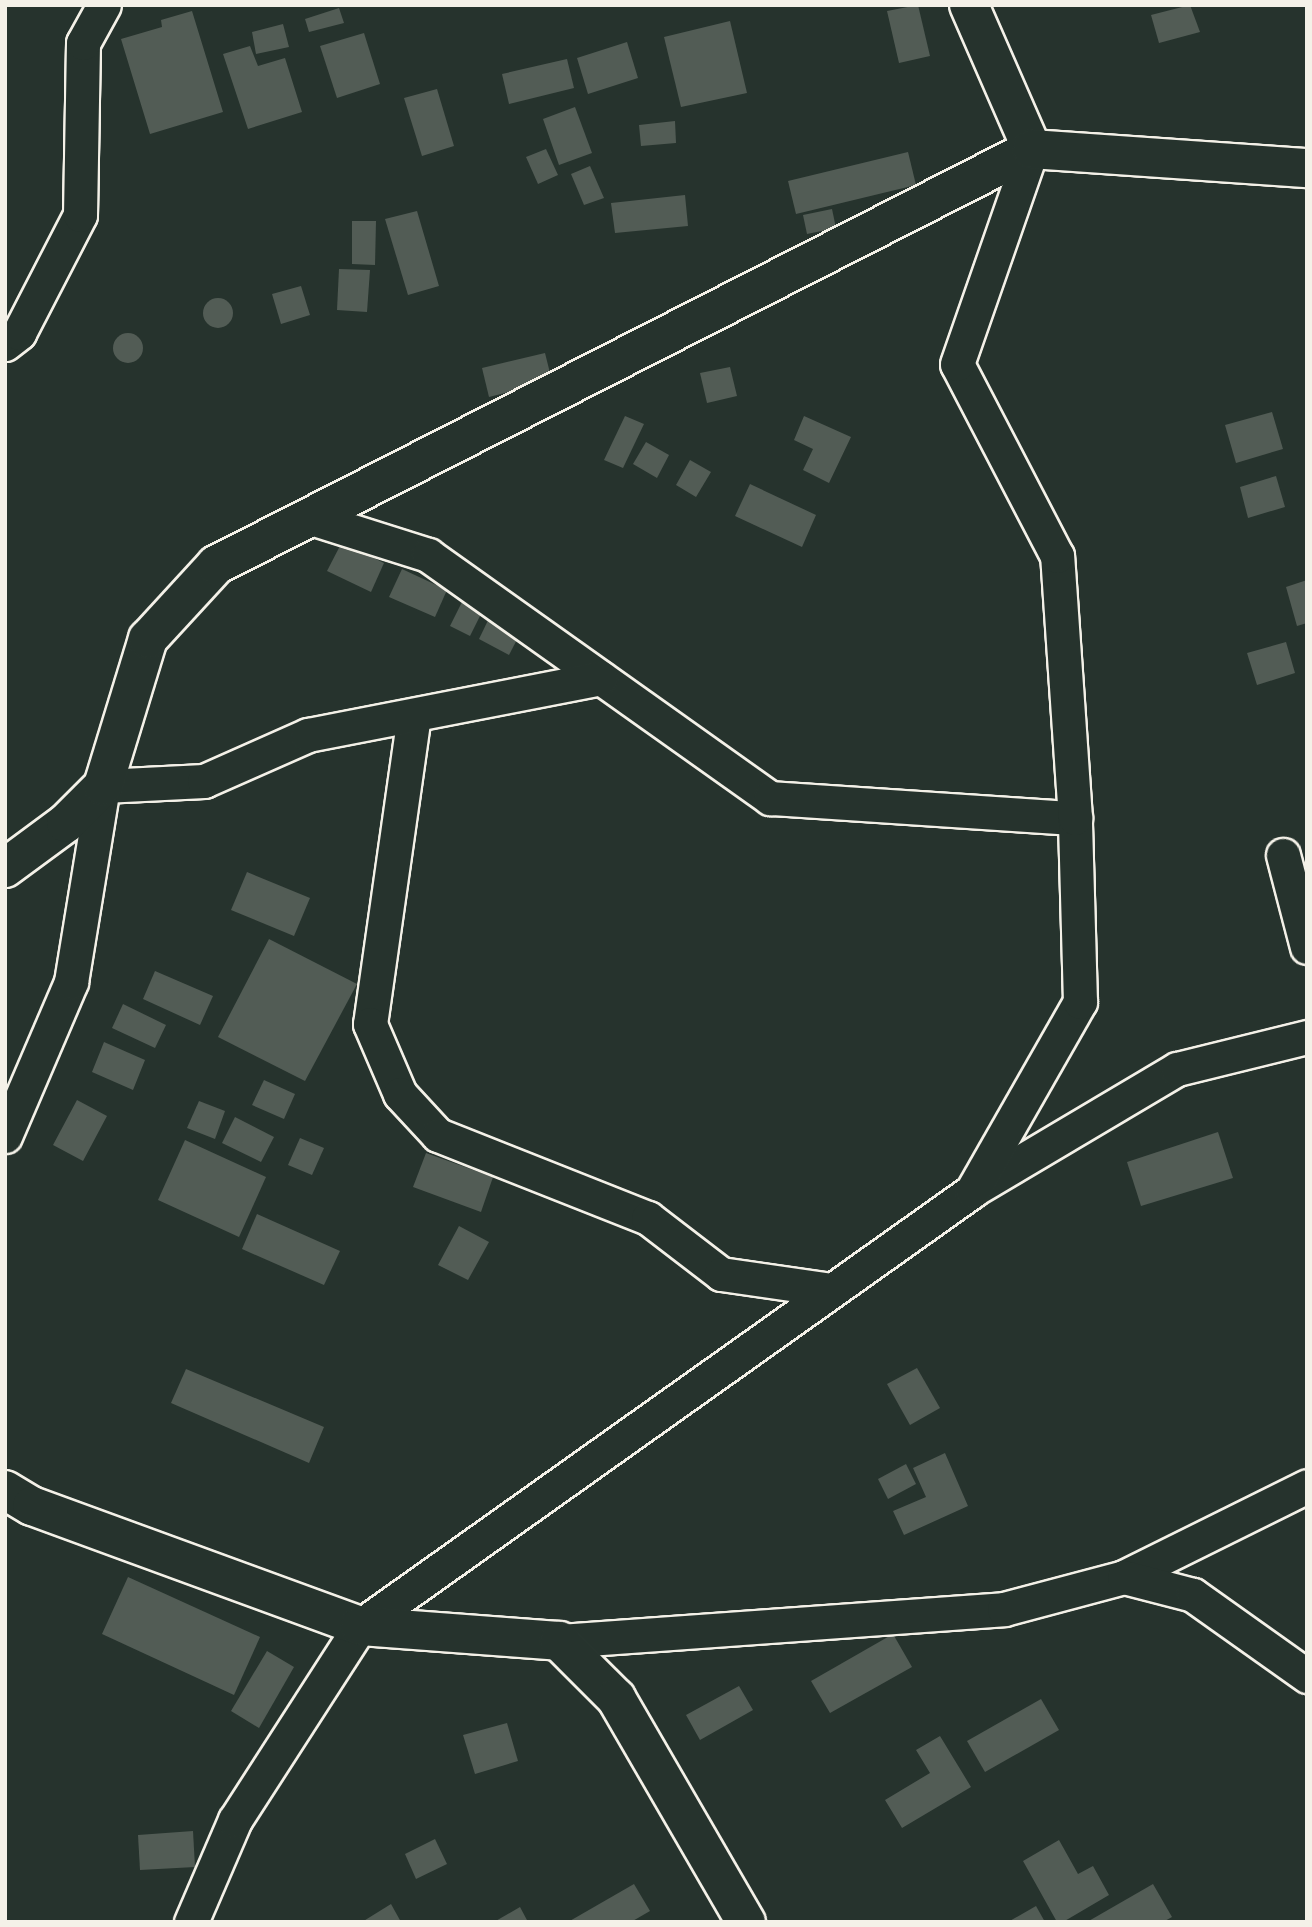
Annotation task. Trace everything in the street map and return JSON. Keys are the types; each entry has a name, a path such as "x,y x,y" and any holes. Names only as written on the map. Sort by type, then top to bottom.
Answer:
{"street":[{"path":"969,5 1032,149"},
{"path":"5,868 66,823 103,786 148,639 216,565 1032,149 1307,168"},
{"path":"5,1490 32,1506 360,1626 559,1641 616,1698 746,1922"}],"lane":[{"path":"10,336 80,215 83,43 104,5"},
{"path":"972,1191 1080,1002 1075,818 1057,556 957,364 1032,149"},
{"path":"311,518 428,555 770,798 1075,818"},
{"path":"5,1136 71,982 103,786 204,781 308,735 600,678"},
{"path":"414,715 370,1024 400,1094 438,1135 648,1219 721,1274 832,1290"},
{"path":"1283,855 1307,947"},
{"path":"191,1922 234,1820 360,1626 972,1191 1177,1069 1307,1037"},
{"path":"559,1641 1004,1609 1124,1577 1307,1486"},
{"path":"1124,1577 1193,1595 1307,1676"}],"building":[{"path":"918,5 930,56 899,63 887,11"},
{"path":"1190,5 1200,32 1159,43 1151,15"},
{"path":"339,8 344,23 309,32 305,19"},
{"path":"192,11 223,112 150,134 121,39 162,27 161,20"},
{"path":"730,21 747,93 681,107 664,37"},
{"path":"283,24 289,47 256,54 252,32"},
{"path":"364,33 380,84 337,98 320,46"},
{"path":"627,42 638,78 588,94 577,58"},
{"path":"250,46 258,66 285,58 302,112 248,129 223,54"},
{"path":"567,59 574,88 509,104 502,74"},
{"path":"437,89 454,146 422,156 404,98"},
{"path":"575,107 592,153 559,165 543,119"},
{"path":"675,121 676,143 641,146 639,125"},
{"path":"546,149 558,175 538,184 526,157"},
{"path":"908,152 916,185 796,214 788,181"},
{"path":"590,166 604,198 584,205 571,174"},
{"path":"685,195 688,226 615,233 611,203"},
{"path":"832,209 836,228 807,234 803,215"},
{"path":"417,211 439,286 408,295 385,219"},
{"path":"352,221 376,221 375,265 352,264"},
{"path":"339,269 370,270 367,312 337,310"},
{"path":"301,286 310,315 281,324 272,294"},
{"path":"218,298 229,302 233,313 229,324 218,328 207,324 203,313 207,302"},
{"path":"128,333 139,337 143,348 139,359 128,363 117,359 113,348 117,337"},
{"path":"545,353 552,381 489,397 482,368"},
{"path":"730,367 737,396 707,403 700,373"},
{"path":"1272,412 1283,449 1236,463 1225,425"},
{"path":"625,416 644,424 623,468 604,460"},
{"path":"804,416 851,437 829,483 803,470 813,449 794,440"},
{"path":"646,442 669,455 657,478 633,464"},
{"path":"690,460 711,472 696,497 676,485"},
{"path":"1276,476 1285,507 1248,518 1240,487"},
{"path":"750,484 816,515 802,547 735,516"},
{"path":"342,542 384,563 371,592 327,571"},
{"path":"402,569 447,590 435,617 389,597"},
{"path":"1307,580 1307,623 1297,626 1286,587"},
{"path":"465,596 485,606 470,636 450,626"},
{"path":"493,610 524,626 509,655 479,639"},
{"path":"1286,642 1295,673 1257,685 1247,653"},
{"path":"247,872 310,898 294,936 231,910"},
{"path":"269,939 357,984 305,1081 218,1037"},
{"path":"155,971 213,996 200,1025 143,999"},
{"path":"123,1004 166,1025 155,1048 112,1028"},
{"path":"104,1042 145,1060 133,1090 92,1072"},
{"path":"264,1080 295,1094 284,1119 252,1105"},
{"path":"77,1100 107,1116 83,1161 53,1145"},
{"path":"199,1101 225,1111 215,1139 187,1128"},
{"path":"235,1117 274,1137 261,1162 222,1143"},
{"path":"1218,1132 1233,1178 1141,1206 1127,1162"},
{"path":"300,1138 324,1148 312,1175 288,1165"},
{"path":"185,1140 266,1177 239,1237 158,1200"},
{"path":"426,1153 493,1177 481,1212 413,1187"},
{"path":"257,1214 340,1251 324,1285 242,1249"},
{"path":"459,1226 489,1242 468,1280 438,1265"},
{"path":"917,1368 940,1408 910,1425 887,1384"},
{"path":"186,1369 324,1427 309,1463 171,1403"},
{"path":"945,1453 968,1506 904,1535 893,1511 926,1497 913,1468"},
{"path":"906,1464 916,1484 888,1499 878,1479"},
{"path":"128,1577 260,1637 234,1695 102,1634"},
{"path":"893,1634 912,1667 830,1713 811,1681"},
{"path":"267,1651 294,1667 259,1728 231,1711"},
{"path":"739,1686 753,1710 700,1740 686,1715"},
{"path":"1041,1699 1059,1730 985,1772 967,1741"},
{"path":"507,1723 518,1761 475,1774 463,1735"},
{"path":"940,1736 971,1787 902,1828 885,1800 930,1773 916,1750"},
{"path":"193,1831 195,1867 140,1870 138,1835"},
{"path":"435,1839 447,1864 416,1879 405,1854"},
{"path":"1059,1840 1078,1874 1093,1866 1109,1895 1063,1922 1057,1922 1023,1861"},
{"path":"634,1884 650,1911 631,1922 568,1922"},
{"path":"1153,1884 1172,1917 1163,1922 1087,1922"},
{"path":"391,1904 401,1922 362,1922"},
{"path":"1036,1906 1045,1922 1008,1922"},
{"path":"520,1907 528,1922 494,1922"}]}
